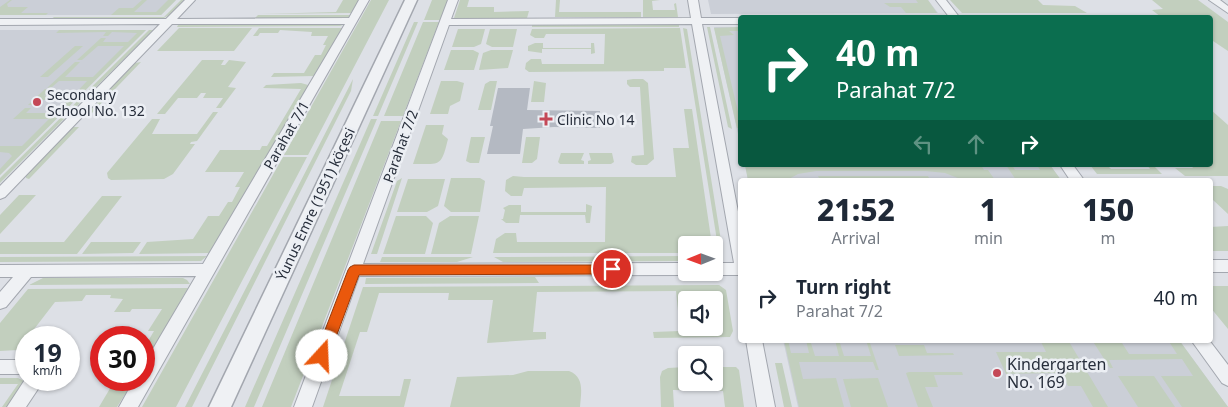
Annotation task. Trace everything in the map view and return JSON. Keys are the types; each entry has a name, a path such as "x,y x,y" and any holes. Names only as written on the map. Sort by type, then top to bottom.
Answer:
{"street":[{"path":"0,194 190,0"},
{"name":"Parahat 7/1","path":"128,407 364,0"},
{"name":"Ýunus Emre (1951) köçesi","path":"220,407 411,0"},
{"name":"Parahat 7/2","path":"303,407 453,0"},
{"path":"693,0 738,250"},
{"path":"942,0 953,15"},
{"path":"1214,0 1228,10"},
{"path":"0,22 352,21"},
{"path":"445,22 738,21"},
{"path":"1067,167 1076,178"},
{"path":"1213,266 1228,266"},
{"path":"354,270 678,269"},
{"path":"723,269 738,269"},
{"path":"0,271 208,270"},
{"path":"0,303 27,271"},
{"path":"755,343 766,407"},
{"path":"1201,343 1228,378"},
{"path":"0,367 15,367"},
{"path":"16,407 27,391"}],"shaded area":[{"path":"0,0 176,0 161,15 0,15"},
{"path":"708,0 928,0 938,13 711,14"},
{"path":"714,27 738,27 738,134"},
{"name":"Secondary School No. 132","path":"0,30 146,30 0,175"},
{"path":"745,167 1051,167 1060,178 748,178"},
{"name":"Kindergarten No. 169","path":"784,343 1181,343 1228,407 798,407"}],"green space":[{"path":"12,0 7,4 8,7 28,7 21,13 48,13 46,15 0,15 0,7"},
{"path":"142,0 147,0 134,12 156,12 168,0 176,0 161,15 111,15 119,8 133,8"},
{"path":"181,0 184,0 169,15 162,19 51,19 54,17 164,17"},
{"path":"343,0 359,0 351,13 259,14 336,12"},
{"path":"371,0 389,0 308,155 284,155"},
{"path":"432,0 448,0 440,20 424,20"},
{"path":"460,0 469,0 467,7 494,7 494,12 529,11 527,18 454,18"},
{"path":"556,0 560,0 559,12 641,12 641,17 555,17"},
{"path":"643,0 660,0 652,1 653,10 675,10 674,4 676,3 678,17 643,17"},
{"path":"916,0 928,0 937,13 906,13 901,7 890,7 884,3 918,3"},
{"path":"950,0 1038,0 1043,5 1075,6 1087,13 962,13"},
{"path":"1152,0 1198,0 1228,22 1228,51 1213,41 1213,15 1158,15 1152,10 1163,9"},
{"path":"258,15 350,15 348,18 255,18"},
{"path":"414,22 418,22 378,116 373,116"},
{"path":"423,22 439,22 403,116 384,116"},
{"path":"178,25 340,25 343,26 177,27"},
{"path":"532,25 679,25 679,27 532,27"},
{"path":"707,27 710,27 732,129 728,127"},
{"path":"738,27 738,31 729,31 734,35 720,36 738,112 738,128 737,128 714,28"},
{"path":"179,28 252,28 234,51 157,51"},
{"path":"259,28 343,28 314,76 271,77 274,73 304,73 315,55 321,55 326,45 323,45 328,36 311,36 312,32 280,30 278,33 260,33 258,36 253,36"},
{"path":"680,28 686,68 664,68 664,71 529,72 525,69 526,63 531,59 541,59 542,64 604,64 605,34 546,34 544,38 535,38 530,35 532,29"},
{"path":"683,28 687,29 720,236 716,236"},
{"path":"458,29 485,29 481,44 474,47 452,47"},
{"path":"490,29 517,29 513,47 492,47 486,44"},
{"path":"59,30 146,30 0,175 0,169 12,156 9,153 0,152 0,146 22,146 49,119 13,119 25,108 31,108 26,113 55,113 68,100 39,100 33,105 28,105 45,89 50,90 44,96 73,96 87,81 59,81 52,87 47,88 75,62 80,62 65,77 93,77 124,46 98,46 82,60 77,60 101,38 106,38 103,42 128,42 137,33 112,32 108,36 103,36 106,32 56,33"},
{"path":"149,30 153,30 0,183 0,178"},
{"path":"535,43 543,43 543,48 591,48 591,43 594,43 595,53 591,54 591,49 542,49 542,53 528,51 528,46"},
{"path":"75,46 83,46 48,77 40,77"},
{"path":"451,50 473,50 479,53 474,70 444,70"},
{"path":"491,50 513,50 508,68 479,70 483,53"},
{"path":"202,60 224,60 221,65 225,65 229,60 246,62 228,87 236,88 221,108 216,108 223,98 203,98 206,93 201,93 197,98 178,98 165,114 157,114"},
{"path":"141,62 92,113 87,113 135,63"},
{"path":"353,79 351,91 192,407 185,407"},
{"path":"643,79 648,83 654,159 647,165 636,165 631,162 632,156 644,155 640,87 630,87 627,84 627,80"},
{"path":"441,81 464,83 460,101 450,106 448,114 430,114"},
{"path":"490,81 497,81 491,110 478,110 485,84"},
{"path":"534,81 546,83 544,102 531,102"},
{"path":"301,83 308,85 307,88 209,253 139,254 147,242 193,239 208,216 219,216 228,202 232,202 240,187 235,187 244,172 205,172 220,150 260,150 262,146 267,146 301,89 263,88 266,85"},
{"path":"684,109 692,109 711,236 678,236 678,253 493,253 496,239 505,233 516,233 517,242 605,242 606,187 524,188 522,196 511,196 505,191 506,180 513,176 676,177 673,148 689,148"},
{"path":"213,112 218,112 197,141 191,142 190,144 195,144 173,174 164,179 111,180 108,178 107,173 152,119 160,119 152,134 197,134"},
{"path":"1213,112 1228,125 1228,176 1185,176 1175,168 1213,167"},
{"path":"371,119 377,119 254,407 245,407"},
{"path":"381,121 401,121 291,407 262,407"},
{"path":"426,125 444,125 442,134 448,139 444,155 435,163 413,164"},
{"path":"73,127 79,127 29,179 26,178 26,176"},
{"path":"471,137 485,137 479,163 466,161"},
{"path":"526,137 540,137 537,159 532,163 522,163"},
{"path":"561,153 584,153 581,160 584,161 584,164 560,164 558,162"},
{"path":"589,153 612,153 614,162 611,164 588,164 588,161 591,160"},
{"path":"283,157 307,157 176,407 142,407 151,391 155,391 155,384"},
{"path":"745,167 982,167 984,170 988,170 994,178 958,178 945,173 926,171 816,171 798,174 791,178 748,178"},
{"path":"1007,167 1013,167 1015,170 1040,170 1038,167 1051,167 1060,178 1015,178"},
{"path":"1092,167 1150,169 1148,167 1155,167 1162,174 1097,174"},
{"path":"818,176 928,176 929,178 819,178"},
{"path":"402,178 377,254 371,254 397,181"},
{"path":"451,178 480,178 485,181 480,212 451,212 444,206"},
{"path":"408,179 445,179 438,206 427,212 397,212"},
{"path":"1213,186 1221,186 1228,189 1228,214 1213,200"},
{"path":"19,195 36,195 0,234 0,215"},
{"path":"102,196 122,196 77,254 0,254 0,242 64,242"},
{"path":"586,204 592,206 590,223 586,223 585,215 520,215 519,223 506,223 501,219 503,219 505,210 503,208 509,205 521,205 521,212 586,212"},
{"path":"396,216 426,216 433,223 425,254 383,254"},
{"path":"450,216 479,216 471,254 431,254 439,223"},
{"path":"1228,226 1228,251 1213,251 1213,227"},
{"path":"91,242 141,242 133,253 82,254"},
{"path":"207,256 201,261 0,262 0,257"},
{"path":"678,256 678,261 503,262 494,257"},
{"path":"382,257 473,257 457,262 380,262"},
{"path":"535,277 539,283 365,284 366,278"},
{"path":"43,278 183,278 190,284 29,285"},
{"path":"719,285 726,290 733,331 730,337 654,338 653,332 678,331 678,336 723,336 723,291 678,291 678,311 676,291 537,292 533,332 546,332 546,339 487,343 493,300 448,300 449,293 379,293 367,332 360,332 339,396 400,396 404,379 411,379 404,407 323,407 363,287"},
{"path":"1213,286 1228,286 1228,329 1213,311"},
{"path":"188,288 155,345 155,326 151,326 162,309 132,309 130,312 114,312 123,299 110,298 111,295 86,295 82,301 55,302 36,326 15,326 15,350 0,351 0,323 28,289"},
{"path":"785,343 789,343 791,353 809,353 807,343 811,343 815,356 839,356 836,343 840,343 844,356 871,356 867,343 870,343 879,370 876,370 873,362 799,362 803,379 836,378 844,407 799,407"},
{"path":"1042,343 1070,343 1108,407 1093,407 1081,386 1068,386 1061,373 1006,374 996,352 1046,352"},
{"path":"1094,343 1122,343 1129,354 1177,354 1170,343 1181,343 1228,407 1182,407 1161,376 1193,376 1182,359 1109,360 1113,368 1110,368"},
{"path":"895,345 924,345 927,353 953,353 954,355 899,356"},
{"path":"775,363 782,363 792,407 784,407"},
{"path":"678,367 678,390 673,390 674,407 661,407 660,377 662,371 668,368"},
{"path":"723,367 736,367 739,370 744,407 725,407"},
{"path":"528,371 569,371 574,374 578,377 581,386 580,407 450,407 457,377 513,375"},
{"path":"962,372 963,375 934,375 938,387 925,387 933,407 918,407 906,373"},
{"path":"1118,376 1154,376 1175,407 1138,407"},
{"path":"0,378 15,378 15,384 0,384"},
{"path":"878,378 888,407 851,407 843,379"},
{"path":"15,388 15,391 18,391 8,407 2,407"},
{"path":"108,391 127,391 117,407 99,407"}],"building":[{"name":"Clinic No 14","path":"498,88 530,88 527,110 600,111 600,128 554,127 523,129 520,154 487,154 493,126 490,126"}],"place":[{"name":"Secondary School No. 132","path":"37,102"},
{"name":"Clinic No 14","path":"546,119"},
{"name":"Kindergarten No. 169","path":"997,373"}],"route":[{"path":"322,356 354,270 612,269"}]}
